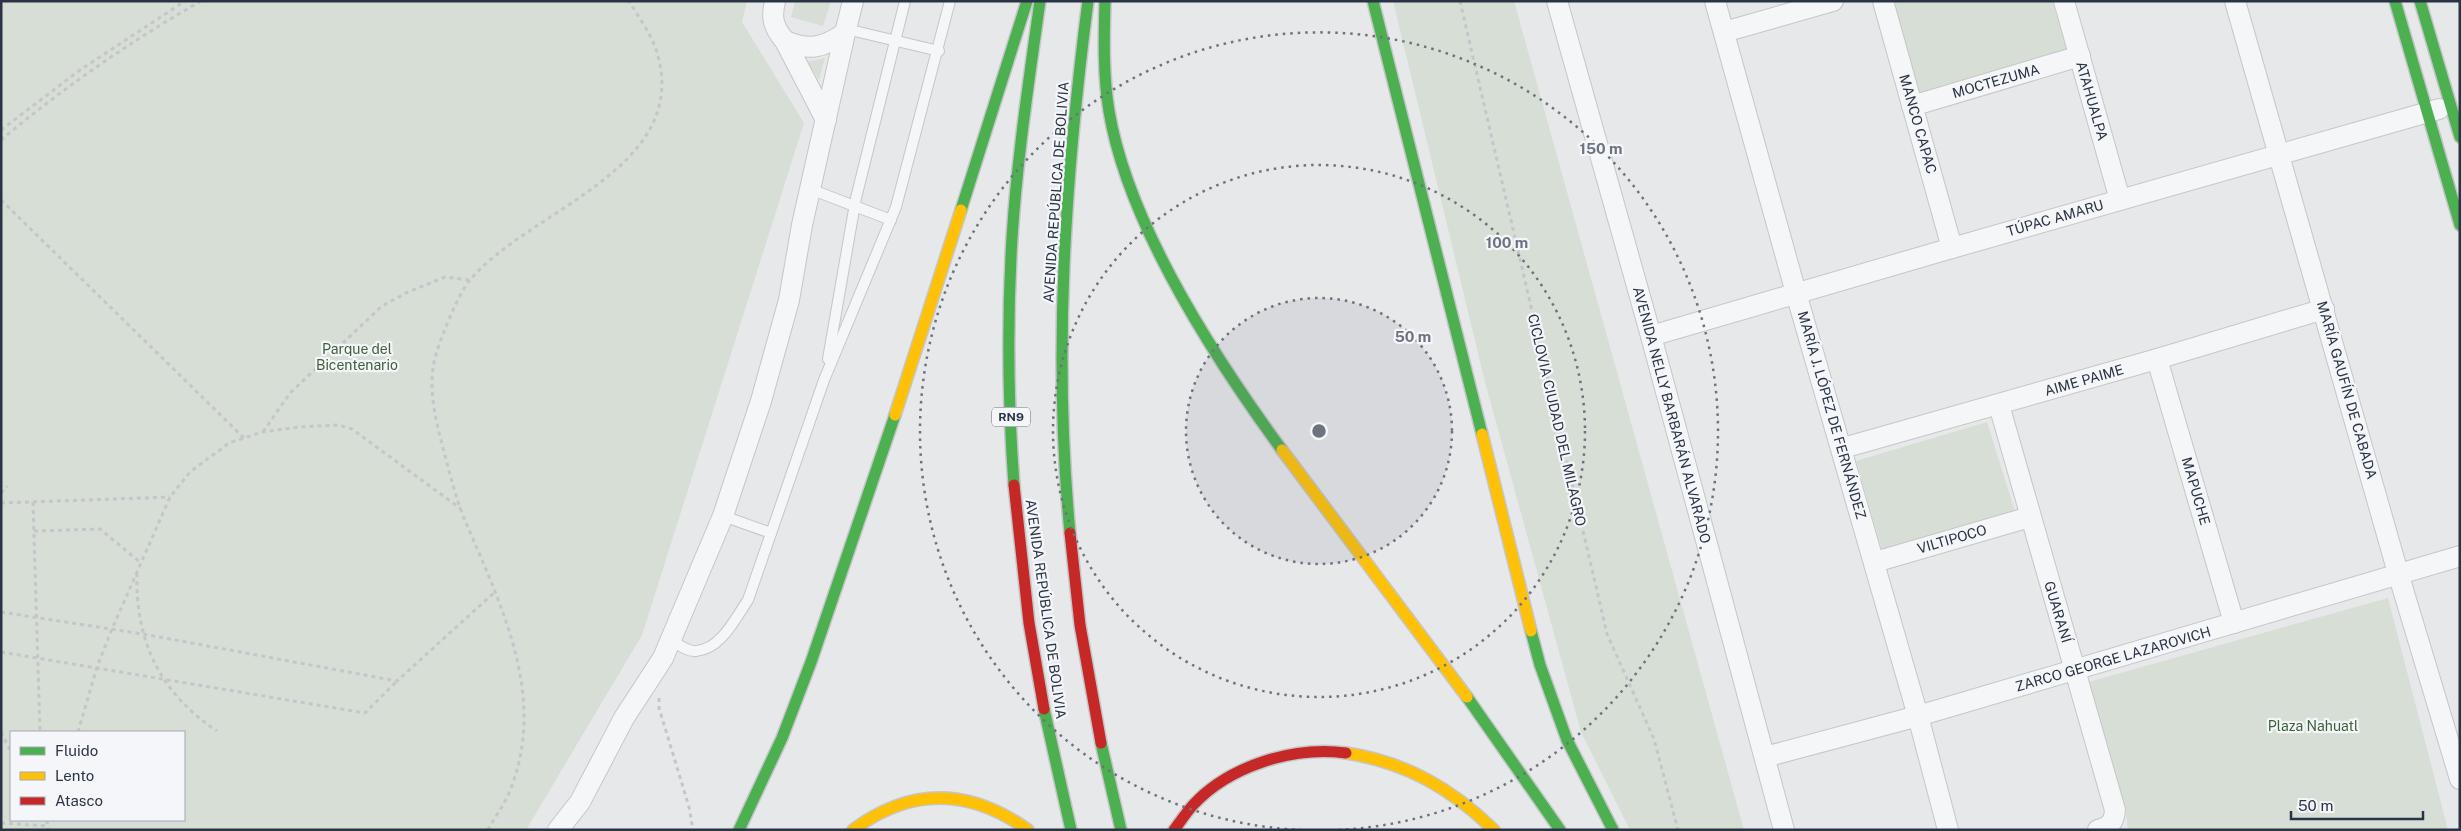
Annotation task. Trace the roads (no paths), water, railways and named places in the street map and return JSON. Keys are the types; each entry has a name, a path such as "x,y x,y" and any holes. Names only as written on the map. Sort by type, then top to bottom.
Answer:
{"main road":[{"path":"739,830 782,738 811,662 908,377 1027,1"},
{"name":"AVENIDA REPÚBLICA DE BOLIVIA","path":"1040,1 1021,130 1010,272 1013,470 1022,567 1036,666 1055,768 1071,830"},
{"name":"AVENIDA REPÚBLICA DE BOLIVIA","path":"1088,1 1067,204 1062,277 1064,457 1074,583 1087,670 1104,763 1120,830"},
{"path":"1105,1 1105,72 1109,110 1116,144 1142,216 1181,298 1285,456 1440,661 1560,830"},
{"path":"1373,1 1540,665 1567,740 1612,830"},
{"path":"2395,1 2460,225"},
{"path":"2420,1 2455,104 2460,137"},
{"path":"1174,830 1185,812 1214,787 1241,770 1277,756 1326,752 1363,756 1400,765 1434,782 1466,802 1494,830"},
{"path":"853,830 865,819 894,804 928,798 955,797 984,803 1017,820 1028,830"}],"street":[{"path":"775,1 771,17 776,31 784,41 826,120"},
{"path":"558,830 580,802 624,718 663,658 723,516 761,401 789,300 810,189 853,1"},
{"name":"AVENIDA NELLY BARBARÁN ALVARADO","path":"1557,1 1651,336 1784,830"},
{"name":"MARÍA J. LÓPEZ DE FERNÁNDEZ","path":"1714,1 1796,293 1875,562 1948,830"},
{"path":"1724,32 1833,1"},
{"name":"MANCO CAPAC","path":"1883,1 1952,248"},
{"name":"ATAHUALPA","path":"2064,1 2120,200"},
{"name":"MARÍA GAUFÍN DE CABADA","path":"2235,1 2398,573 2460,779"},
{"path":"784,41 800,47 818,46 845,31"},
{"name":"MOCTEZUMA","path":"1912,106 2080,56"},
{"name":"TÚPAC AMARU","path":"1651,336 2455,104"},
{"name":"AIME PAIME","path":"1842,448 1999,405 2324,309"},
{"name":"MAPUCHE","path":"2157,359 2234,623"},
{"name":"GUARANÍ","path":"1999,405 2115,810 2106,825"},
{"name":"VILTIPOCO","path":"1875,562 2030,517"},
{"name":"ZARCO GEORGE LAZAROVICH","path":"1765,757 1918,716 2460,556"}],"lane":[{"path":"824,380 855,206 904,1"},
{"path":"671,640 684,648 695,651 714,644 730,628 748,600 824,380 891,220 939,51 950,1"},
{"path":"845,31 939,51"},
{"path":"810,189 891,220"},
{"path":"723,516 771,533"}],"park label":[{"name":"Parque del Bicentenario","path":"357,358"},
{"name":"Plaza Nahuatl","path":"2313,726"}]}
